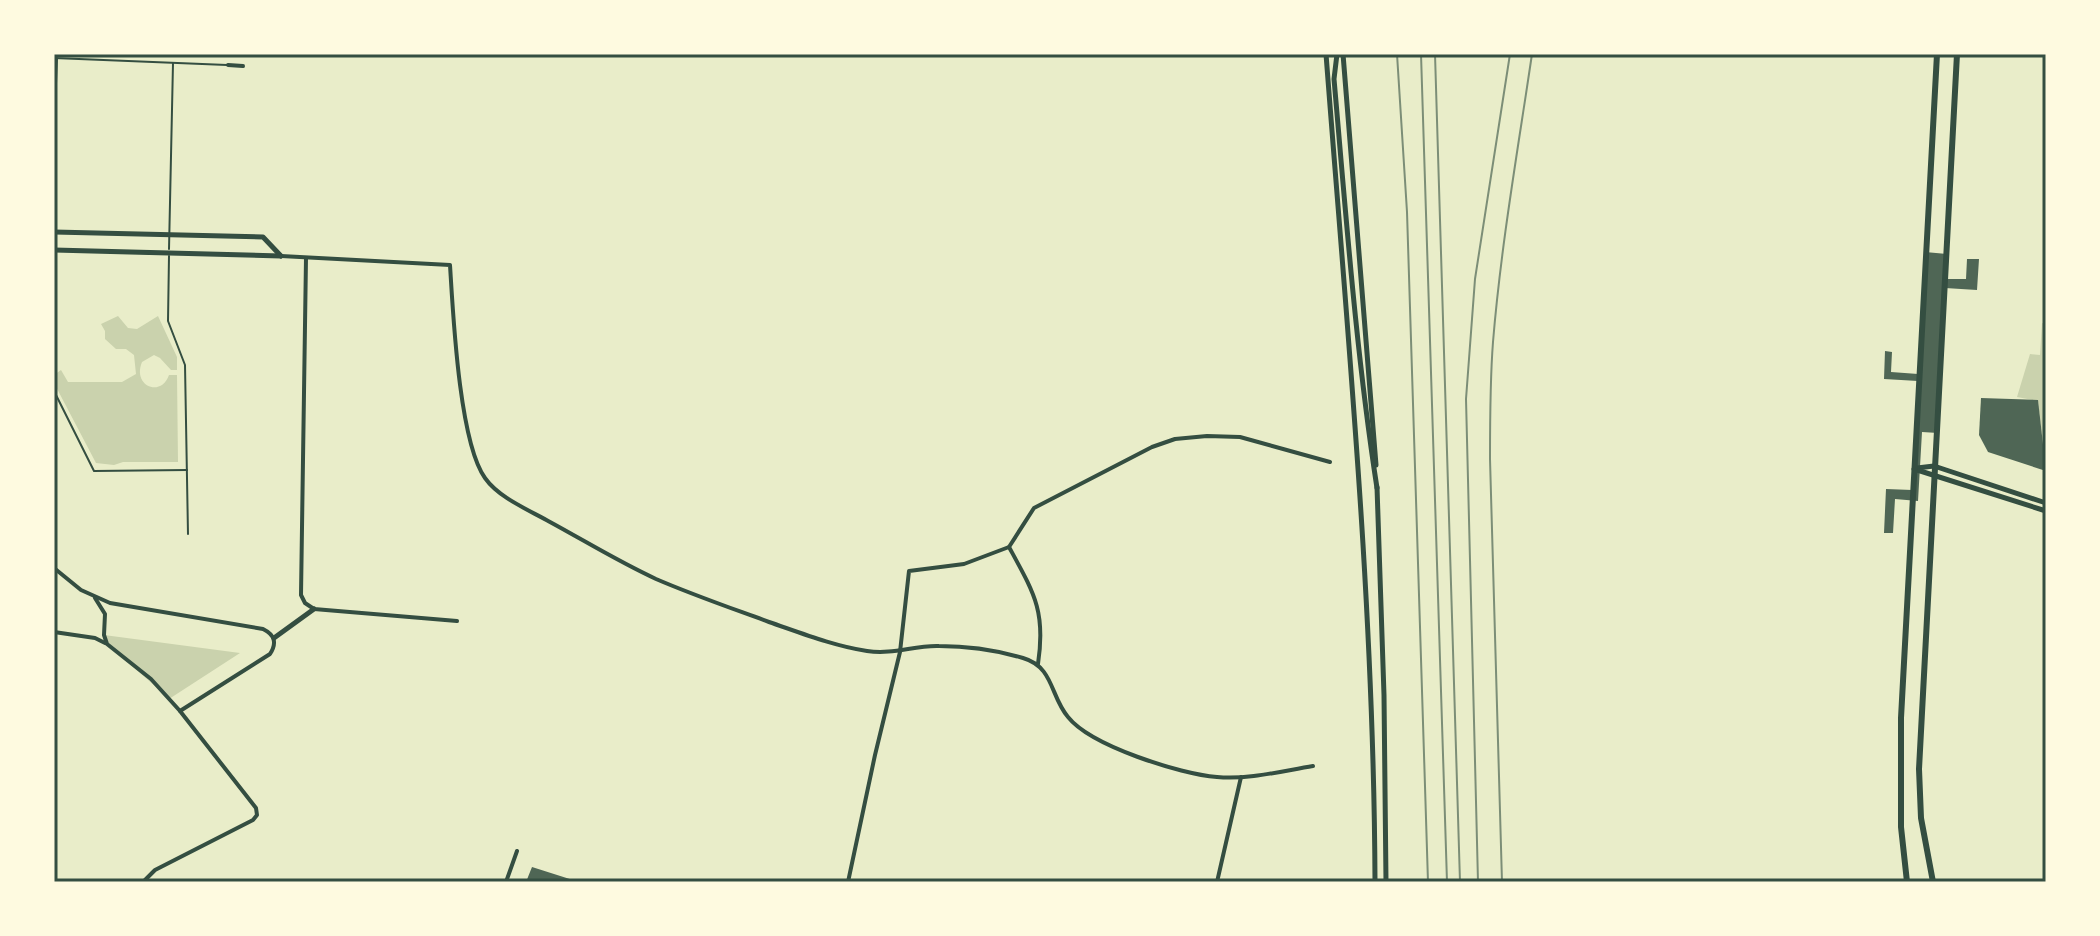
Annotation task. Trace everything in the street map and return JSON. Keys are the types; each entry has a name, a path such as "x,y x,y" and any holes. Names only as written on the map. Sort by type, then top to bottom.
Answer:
{"main road":[{"path":"1907,882 1901,827 1901,735 1937,54"},
{"path":"1933,882 1921,818 1919,769 1957,54"}],"street":[{"path":"1326,54 1356,447 1375,790 1375,882"},
{"path":"1340,54 1334,79 1364,404 1377,488"},
{"path":"1340,54 1374,416 1384,695 1386,882"},
{"path":"228,65 243,66"},
{"path":"54,232 263,237 281,256"},
{"path":"54,250 281,256 450,265 454,331 471,443 485,478 494,488 525,508 658,580 807,635 867,651 900,652 938,645 1024,658 1038,664 1049,676 1067,717 1096,739 1154,762 1216,777 1241,777 1313,766"},
{"path":"306,258 300,584 305,603 314,609 457,621"},
{"path":"848,882 900,652 909,571 964,564 1009,547 1034,508 1152,447 1175,439 1240,437 1330,462"},
{"path":"1914,469 1934,466 2046,503"},
{"path":"1914,469 2046,511"},
{"path":"1009,547 1036,597 1041,617 1038,664"},
{"path":"54,568 95,598 110,603 272,635 314,609"},
{"path":"95,598 105,614 107,644"},
{"path":"54,632 95,638 151,679 256,808 257,815 253,820 155,870 143,882"},
{"path":"180,711 270,654 275,646 272,635"},
{"path":"1217,882 1241,777"},
{"path":"506,882 517,851"}],"lane":[{"path":"54,132 56,58 228,65"},
{"path":"173,63 168,321 185,365 188,534"},
{"path":"54,391 94,471 187,470"}],"green space":[{"path":"118,316 128,328 137,329 158,316 177,357 177,370 171,370 154,355 142,362 140,370 144,383 154,387 165,382 169,375 177,375 178,462 96,463 54,383 54,375 61,370 68,382 122,382 136,374 134,355 126,349 116,349 105,339 101,324"},
{"path":"2042,323 2046,324 2046,472 2038,401 2017,397 2030,354 2040,355"},
{"path":"104,635 240,653 169,699 123,658"}],"building":[{"path":"1925,252 1947,254 1946,279 1966,279 1967,259 1979,259 1977,290 1945,288 1938,433 1922,432 1918,501 1895,499 1893,533 1884,533 1886,489 1912,490 1918,381 1884,379 1885,351 1892,352 1891,372 1918,374"},
{"path":"1981,398 2038,400 2046,471 1988,452 1979,435"},
{"path":"532,867 576,881 576,882 526,882"}],"railway":[{"path":"1397,54 1407,212 1428,882"},
{"path":"1421,54 1447,882"},
{"path":"1435,54 1460,882"},
{"path":"1478,882 1466,399 1475,279 1510,54"},
{"path":"1502,882 1490,459 1491,385 1500,269 1532,54"}]}
